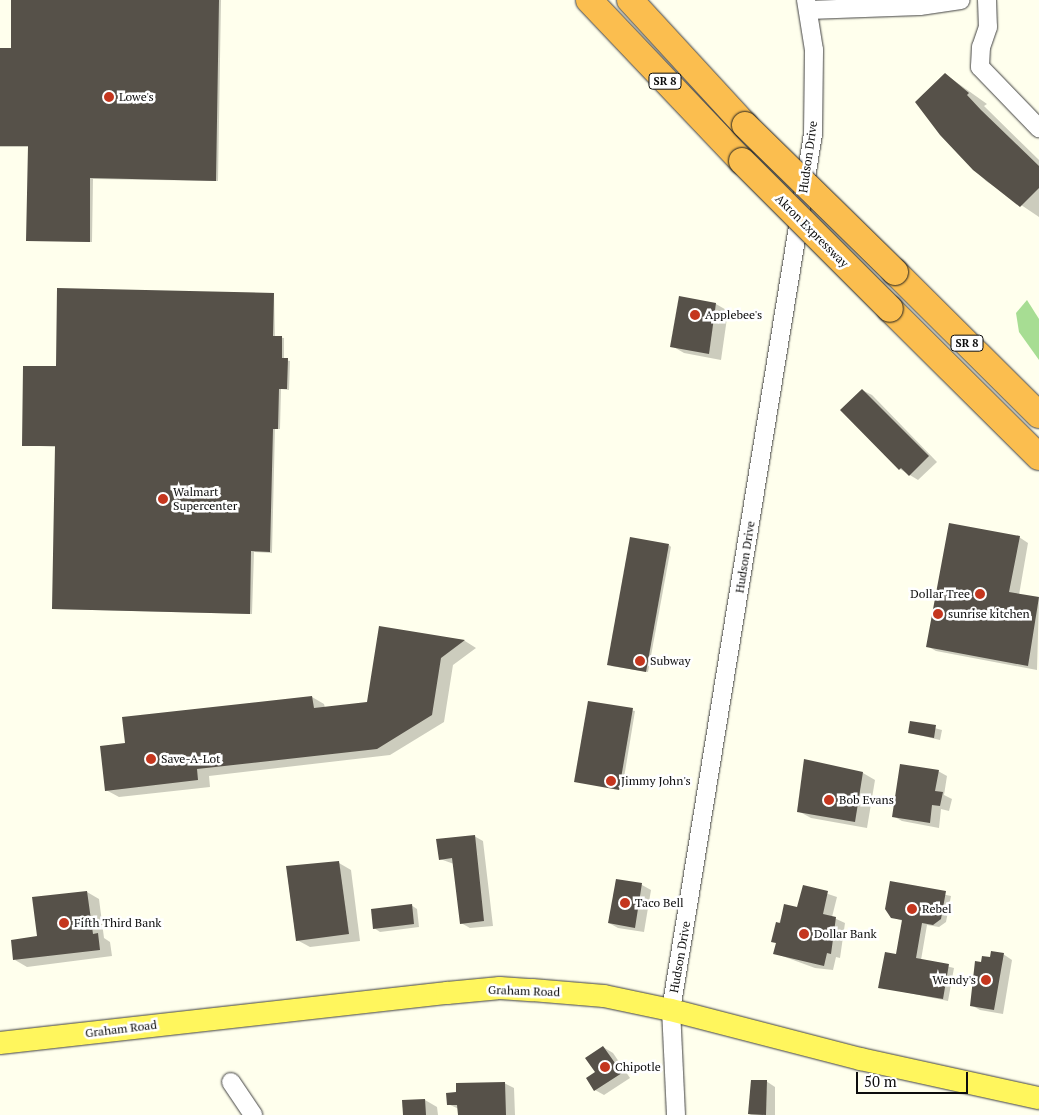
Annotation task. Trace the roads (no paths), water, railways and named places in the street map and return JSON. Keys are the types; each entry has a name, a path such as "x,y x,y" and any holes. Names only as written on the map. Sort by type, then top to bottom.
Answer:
{"highway":[{"name":"Akron Expressway","path":"589,0 742,161 1034,454"},
{"name":"SR 8","path":"630,0 745,125 1039,414"}],"main road":[{"name":"Graham Road","path":"0,1043 500,988 604,996 671,1010 861,1059 1039,1098"}],"street":[{"path":"808,5 920,6 961,0"},
{"path":"987,0 988,28 981,47 980,67 1039,128"},
{"name":"Hudson Drive","path":"676,1115 671,1010 813,134 816,94 808,5"},
{"path":"231,1082 253,1115"}],"place":[{"name":"Lowe's","path":"109,97"},
{"name":"Applebee's","path":"695,315"},
{"name":"Walmart Supercenter","path":"163,499"},
{"name":"Dollar Tree","path":"980,594"},
{"name":"sunrise kitchen","path":"938,614"},
{"name":"Subway","path":"640,661"},
{"name":"Save-A-Lot","path":"151,759"},
{"name":"Jimmy John's","path":"611,781"},
{"name":"Bob Evans","path":"829,800"},
{"name":"Taco Bell","path":"625,903"},
{"name":"Rebel","path":"912,909"},
{"name":"Fifth Third Bank","path":"64,923"},
{"name":"Dollar Bank","path":"804,934"},
{"name":"Wendy's","path":"986,980"},
{"name":"Chipotle","path":"605,1067"}]}
